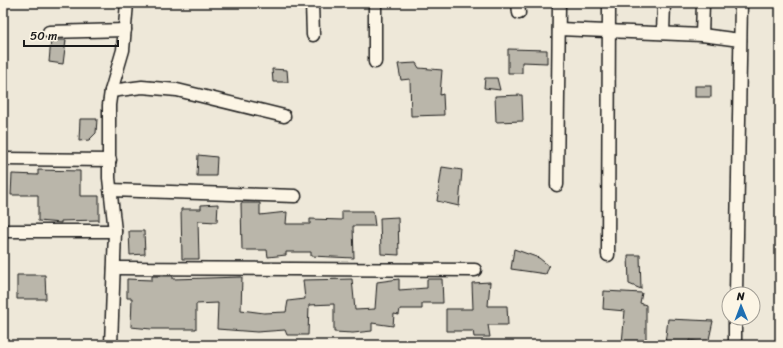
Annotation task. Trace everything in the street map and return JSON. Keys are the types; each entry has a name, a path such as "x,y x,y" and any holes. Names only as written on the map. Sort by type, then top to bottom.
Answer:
{"street":[{"path":"112,345 115,231 110,190 109,114 111,91 121,62 127,3"},
{"path":"312,3 313,35"},
{"path":"375,3 375,62"},
{"path":"557,185 559,3"},
{"path":"608,255 609,3"},
{"path":"663,33 664,3"},
{"path":"702,35 703,3"},
{"path":"736,286 741,3"},
{"path":"50,32 125,30"},
{"path":"559,30 702,35 740,40"},
{"path":"111,91 142,87 177,90 284,116"},
{"path":"3,159 110,160"},
{"path":"110,190 295,196"},
{"path":"3,231 115,231"},
{"path":"114,268 475,270"},
{"path":"735,326 735,345"}],"building":[{"path":"51,40 66,40 63,64 49,62"},
{"path":"508,49 547,50 547,63 522,62 522,73 508,73"},
{"path":"416,63 419,68 442,70 440,95 443,94 444,115 411,116 410,79 401,80 398,64"},
{"path":"272,69 287,70 288,82 273,82"},
{"path":"485,78 497,78 500,90 484,88"},
{"path":"695,86 711,86 711,97 695,97"},
{"path":"522,95 523,121 496,122 495,96"},
{"path":"80,119 97,119 96,133 89,140 79,141"},
{"path":"198,155 217,157 216,176 197,176"},
{"path":"442,167 462,170 459,206 437,201"},
{"path":"38,170 80,171 80,196 99,196 99,220 61,221 61,223 38,221 38,195 11,195 12,174 38,175"},
{"path":"241,203 260,203 260,215 287,212 286,224 310,224 310,219 342,220 342,211 373,211 375,226 353,226 354,258 311,256 311,252 286,252 286,255 268,257 267,250 242,250"},
{"path":"218,204 217,222 198,221 199,259 182,259 181,209 201,209 201,205"},
{"path":"398,217 399,255 381,254 380,218"},
{"path":"129,231 144,231 145,254 130,255"},
{"path":"514,249 539,258 549,266 546,274 511,269"},
{"path":"628,255 640,255 641,289 629,284"},
{"path":"17,275 45,275 46,299 17,299"},
{"path":"152,276 173,276 173,279 242,277 241,310 264,313 286,312 288,301 305,299 303,280 352,279 355,310 375,309 377,282 399,279 399,290 427,288 427,279 442,279 443,303 422,303 422,309 400,309 399,315 394,314 393,326 372,323 372,331 353,333 334,332 334,304 309,305 308,335 287,335 285,330 257,332 217,329 218,303 196,304 196,329 151,329 131,327 132,298 127,298 127,279 152,280"},
{"path":"490,282 488,306 507,306 508,325 488,325 490,337 474,337 473,331 446,331 446,309 473,309 472,283"},
{"path":"604,291 642,293 640,303 646,305 646,344 622,343 625,311 603,309"},
{"path":"668,319 713,321 708,344 690,340 689,345 665,344"}]}
